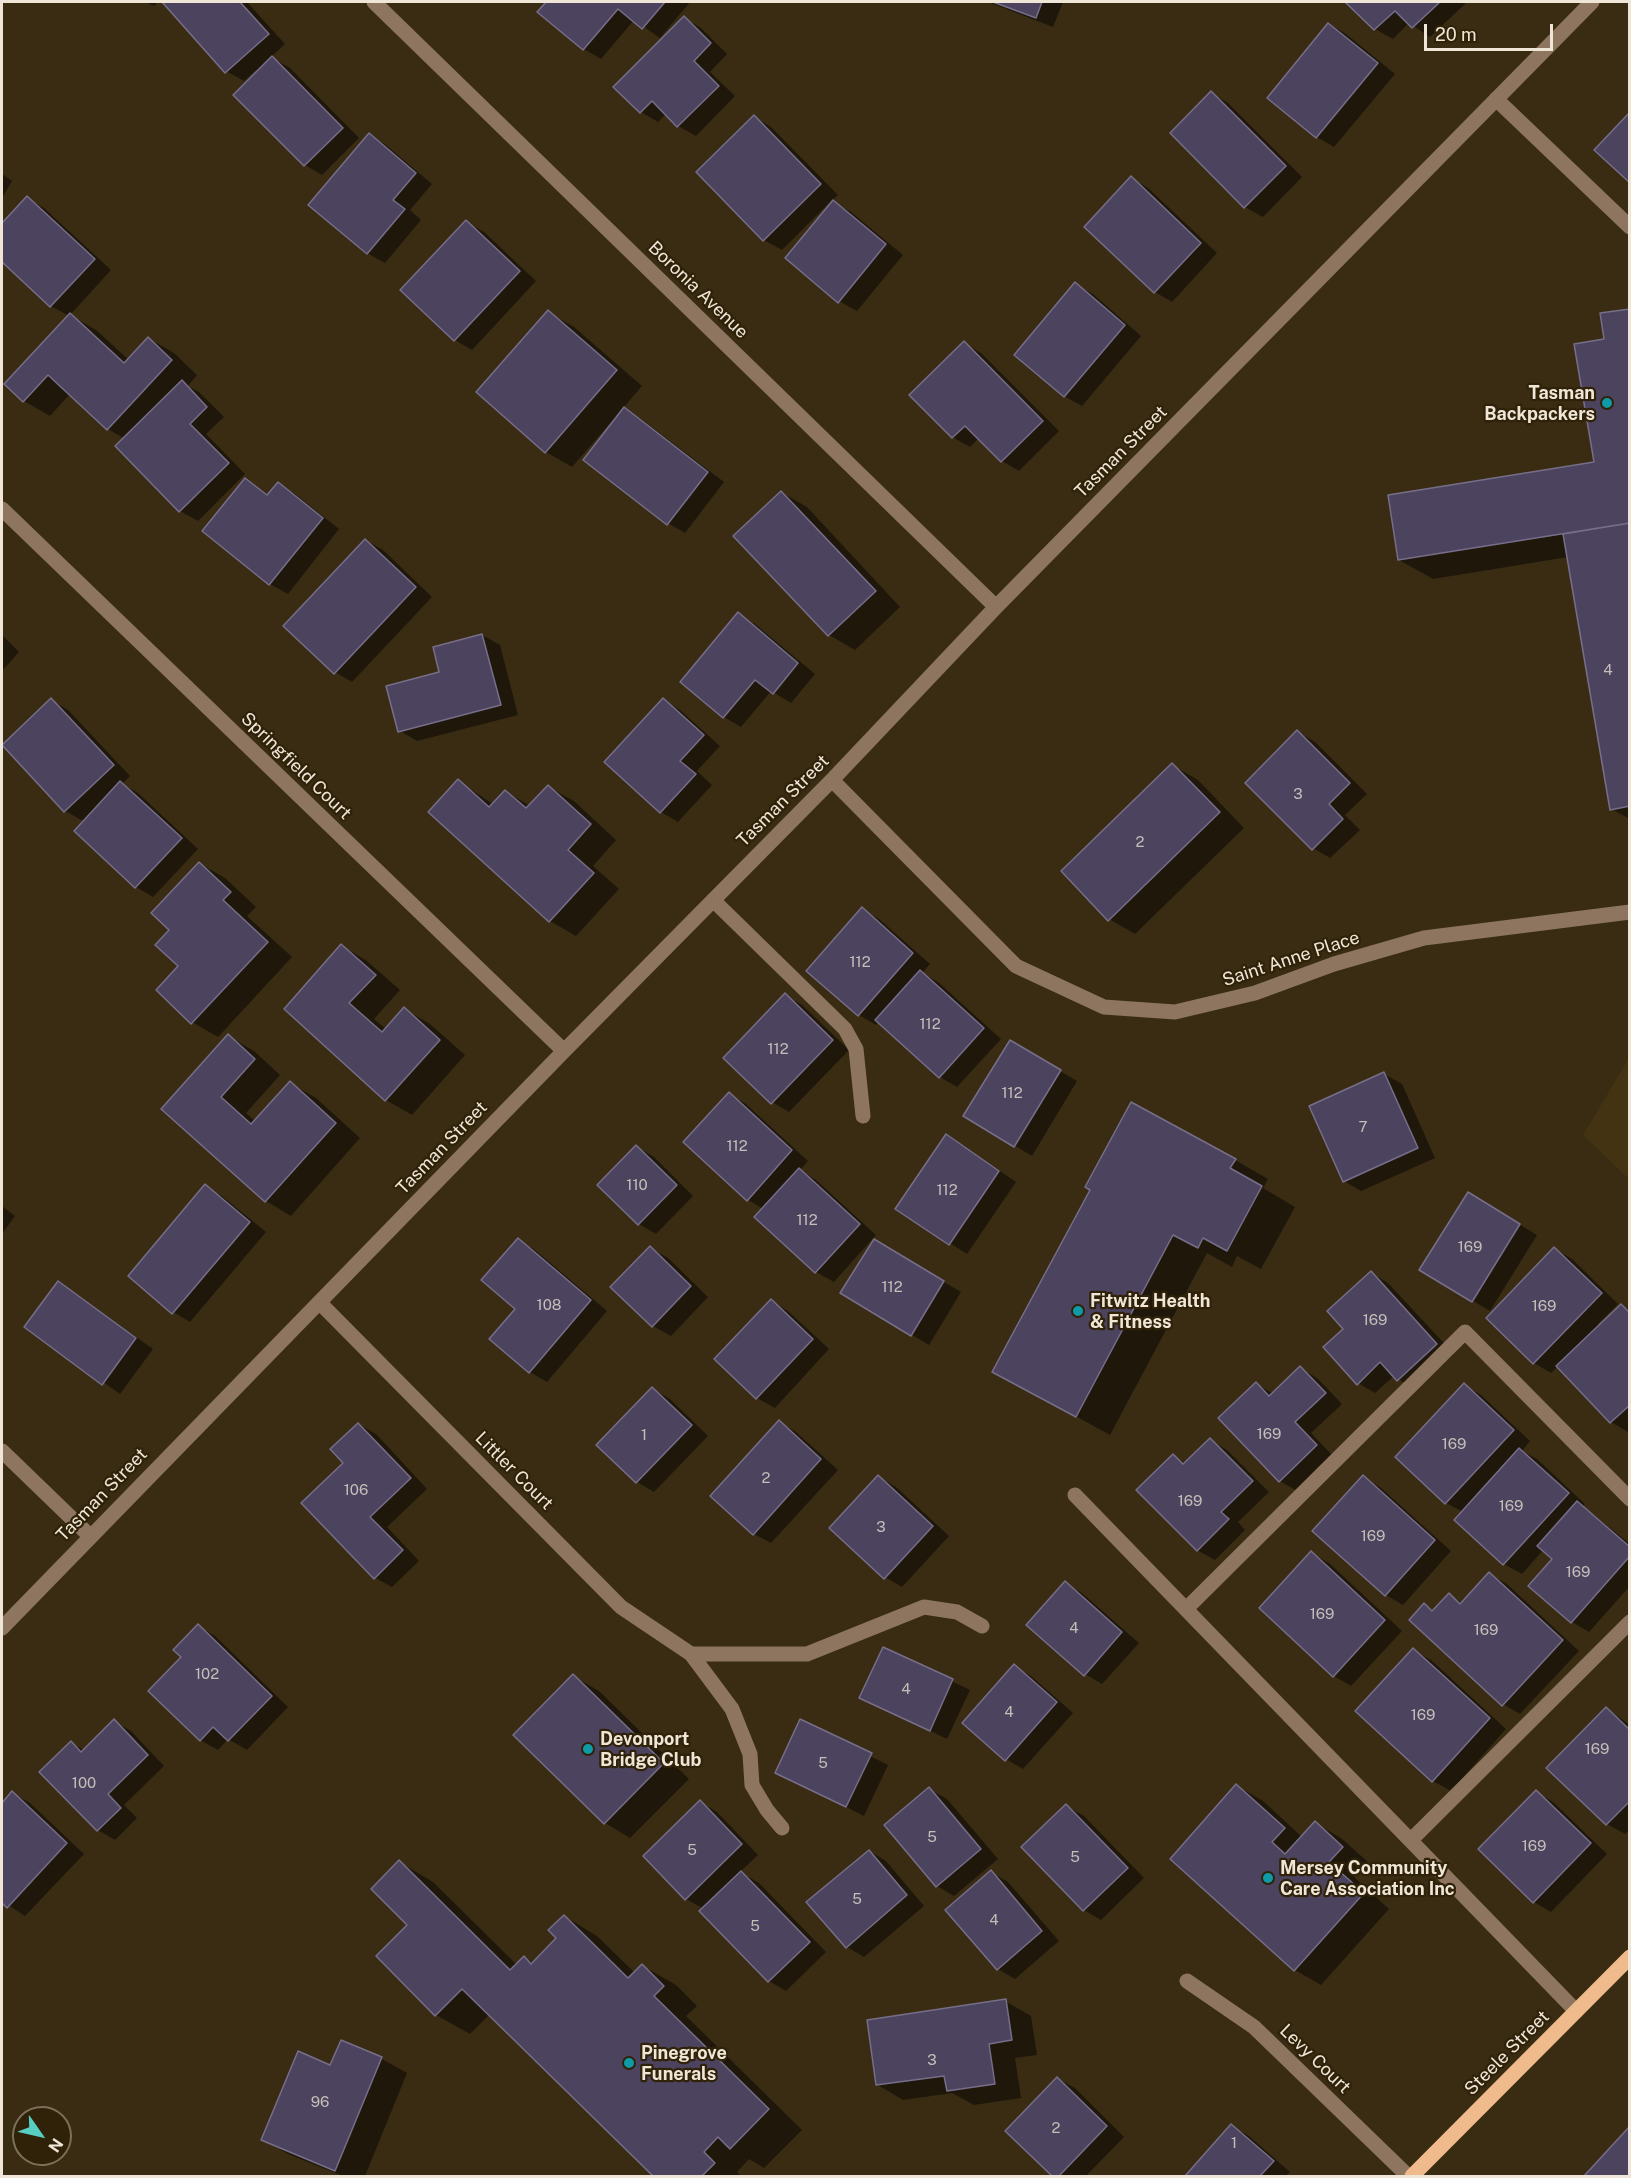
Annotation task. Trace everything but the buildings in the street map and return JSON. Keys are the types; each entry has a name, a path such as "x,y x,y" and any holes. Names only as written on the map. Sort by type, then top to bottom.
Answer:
{"main road":[{"name":"Steele Street","path":"1410,2176 1629,1957"}],"street":[{"name":"Boronia Avenue","path":"374,2 996,607"},
{"name":"Tasman Street","path":"2,1628 564,1051 832,780 996,607 1592,2"},
{"path":"1496,99 1629,227"},
{"name":"Springfield Court","path":"2,509 564,1051"},
{"name":"Saint Anne Place","path":"832,780 1016,966 1104,1007 1175,1012 1255,993 1334,964 1424,938 1629,912"},
{"path":"713,900 845,1029 856,1049 863,1116"},
{"name":"Littler Court","path":"320,1303 621,1607 691,1654"},
{"path":"1186,1609 1465,1332 1629,1499"},
{"path":"2,1451 90,1536"},
{"path":"1075,1495 1576,2011"},
{"path":"691,1654 807,1654 924,1607 957,1612 982,1626"},
{"path":"1411,1840 1629,1622"},
{"path":"691,1654 732,1709 750,1754 752,1785 767,1810 782,1828"},
{"name":"Levy Court","path":"1187,1982 1254,2027 1410,2176"}],"shaded area":[{"path":"1629,1058 1629,1179 1583,1135"}],"place":[{"name":"Tasman Backpackers","path":"1607,403"},
{"name":"Fitwitz Health & Fitness","path":"1078,1311"},
{"name":"Devonport Bridge Club","path":"588,1749"},
{"name":"Mersey Community Care Association Inc","path":"1268,1878"},
{"name":"Pinegrove Funerals","path":"629,2063"}]}
